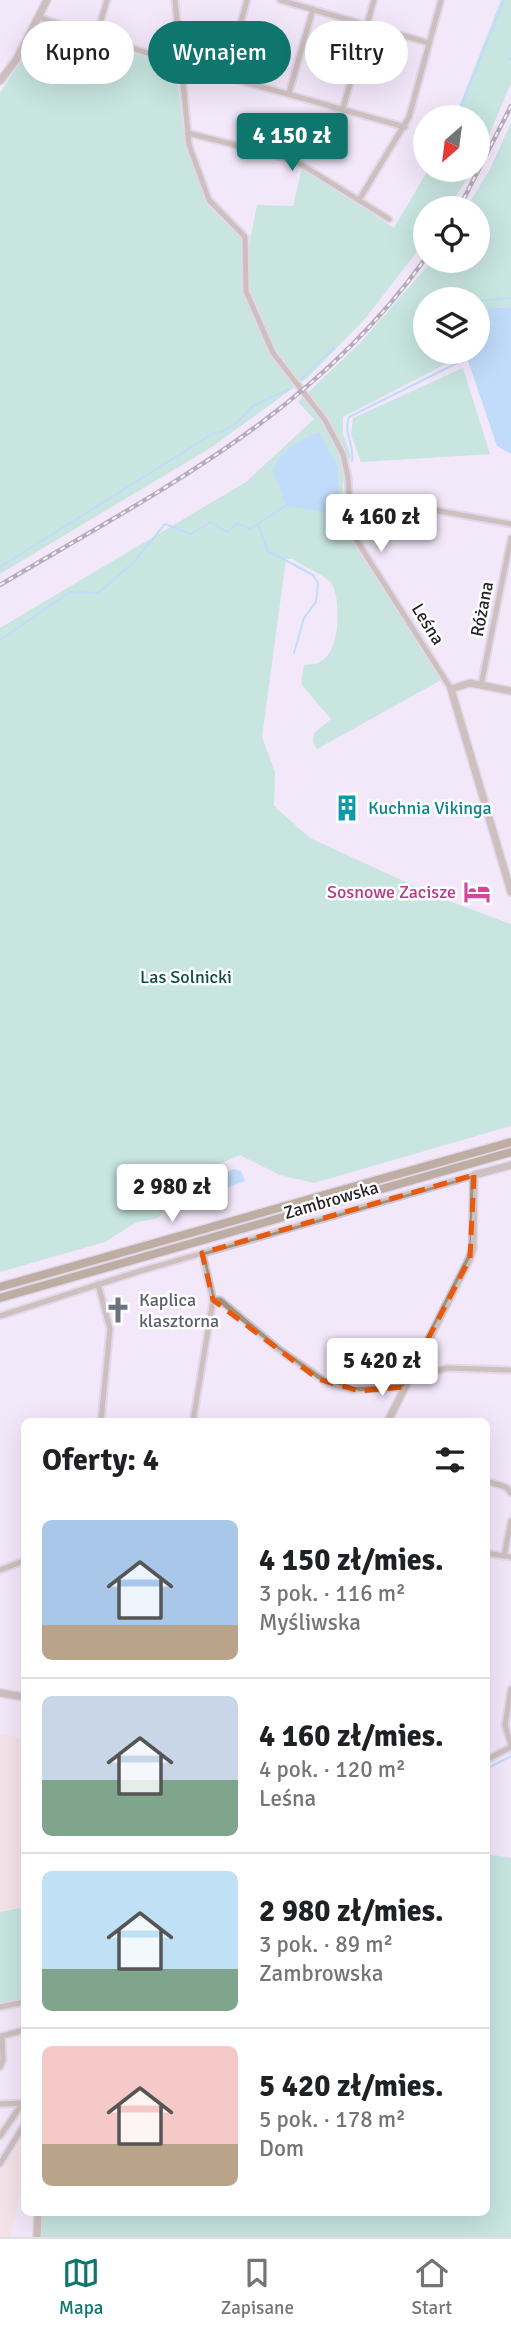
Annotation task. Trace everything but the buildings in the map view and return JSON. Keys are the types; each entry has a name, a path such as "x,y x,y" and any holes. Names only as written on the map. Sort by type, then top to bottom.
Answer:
{"main road":[{"name":"Zambrowska","path":"0,1287 511,1142"},
{"name":"Zambrowska","path":"0,1298 511,1152"}],"street":[{"path":"0,81 16,60 47,0"},
{"path":"101,21 107,0"},
{"path":"175,0 177,21"},
{"path":"241,21 247,0"},
{"path":"280,0 354,21"},
{"path":"368,21 374,0"},
{"path":"359,200 405,127 441,0"},
{"path":"289,93 313,9"},
{"path":"38,17 50,21"},
{"path":"408,37 429,43"},
{"path":"182,84 188,133 294,160 389,219"},
{"path":"256,84 405,127"},
{"path":"343,108 350,84"},
{"name":"Leśna","path":"188,133 189,145 209,200 245,237 246,291 273,353 326,420 343,454 348,477 351,525 357,541 451,689 511,892"},
{"path":"349,502 390,502 511,524"},
{"name":"Różana","path":"481,685 511,538"},
{"path":"451,689 463,684 511,691"},
{"name":"Zambrowska","path":"0,1316 202,1253 511,1165"},
{"path":"389,1418 470,1258 473,1248 474,1175"},
{"path":"193,1418 213,1300 202,1253"},
{"path":"98,1284 110,1329 101,1418"},
{"path":"213,1300 220,1300 278,1349 327,1383 352,1390 403,1387"},
{"path":"411,1372 419,1376 447,1368 511,1370"},
{"path":"490,1482 506,1487 511,1493"},
{"path":"507,1557 511,1521"},
{"path":"0,1570 21,1562"},
{"path":"490,1758 511,1746 505,1725 511,1689"},
{"path":"0,1693 21,1696"},
{"path":"0,2007 21,2003"},
{"path":"0,2067 3,2060 1,2036 21,2031"},
{"path":"0,2104 21,2102"},
{"path":"0,2136 21,2106"},
{"path":"0,2164 21,2130"},
{"path":"37,2237 38,2216"}],"highlighted area":[{"path":"474,1175 470,1258 403,1387 360,1391 318,1379 213,1300 202,1253"}],"shaded area":[{"path":"0,1734 21,1738 21,1907 0,1911"},
{"path":"21,2141 21,2189 10,2237 0,2237 0,2172"}],"green space":[{"path":"501,0 511,0 511,83 490,133 490,105 460,105"},
{"path":"134,54 148,58 148,84 178,84 185,145 207,205 249,246 257,205 293,206 302,168 394,228 421,182 465,182 456,196 413,196 413,257 365,319 308,377 212,447 0,574 0,93 21,61 21,84 134,84"},
{"name":"Las Solnicki","path":"511,123 511,307 490,308 490,287 413,287 413,364 446,364 343,417 343,434 351,456 344,475 343,497 345,520 351,540 441,680 317,749 313,742 314,733 331,719 301,684 304,665 320,662 332,648 338,615 336,594 326,578 293,559 286,559 262,737 275,772 274,806 310,838 438,897 511,924 511,1126 314,1183 280,1175 240,1155 175,1183 164,1197 163,1212 158,1218 135,1223 105,1242 0,1272 0,628 246,482 314,419 298,402 360,343 421,273 490,273 490,196 473,196 482,182 490,182 490,169"},
{"path":"463,368 490,454 361,462 351,435 353,418"},
{"path":"490,1854 511,1858 511,2237 39,2237 41,2216 490,2216"},
{"path":"21,1908 21,1999 0,2003 0,1912"}],"water":[{"path":"511,307 511,454 497,446 469,364 490,364 490,308"},
{"path":"319,432 338,468 338,514 286,506 273,470 286,451"},
{"path":"234,1169 241,1171 245,1181 182,1205 176,1201 196,1184"}],"waterway":[{"path":"461,105 504,0"},
{"path":"490,300 511,298"},
{"path":"302,378 334,348"},
{"path":"352,461 347,429 349,417 455,364"},
{"path":"0,567 214,433 222,432 238,422 253,406 289,389"},
{"path":"0,640 70,592 98,593 133,563 165,524 191,534 211,522 227,532 237,523 250,529 287,505"},
{"path":"258,525 268,551 313,575 318,583 316,602 304,618 294,653"},
{"path":"490,1767 511,1756"}],"railway":[{"path":"465,196 511,106"},
{"path":"0,585 175,481 283,406 334,362 381,314 414,273"}],"place":[{"name":"Kuchnia Vikinga","path":"347,808"},
{"name":"Sosnowe Zacisze","path":"477,892"},
{"name":"Kaplica klasztorna","path":"118,1310"}]}
